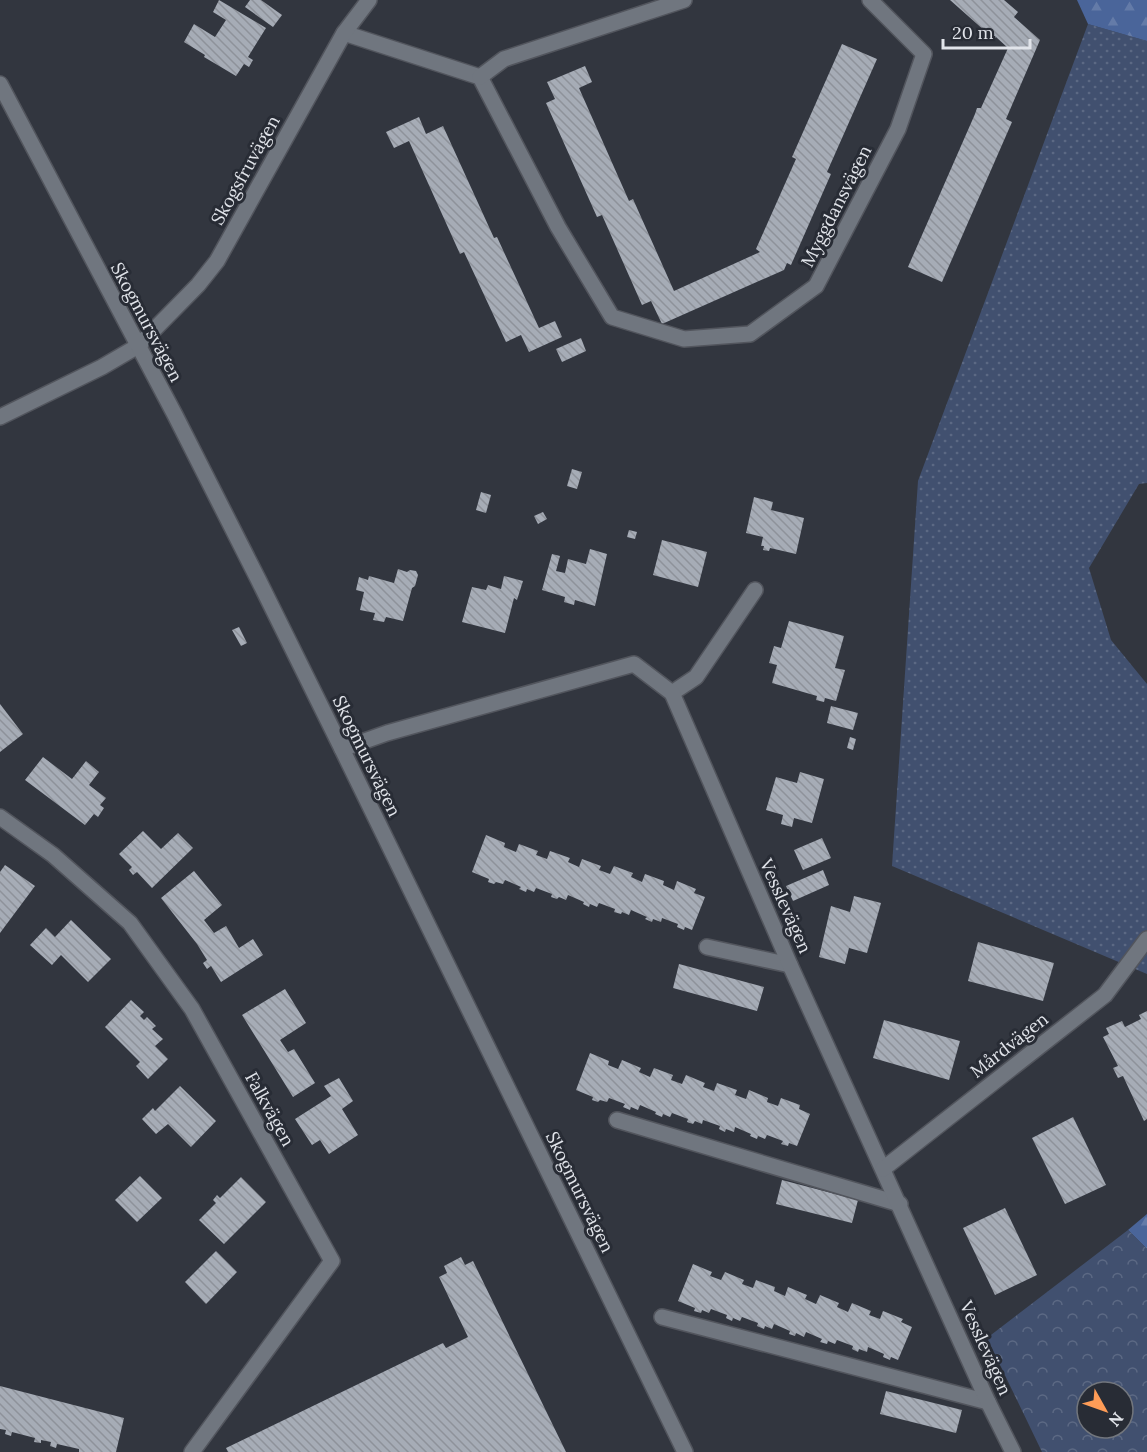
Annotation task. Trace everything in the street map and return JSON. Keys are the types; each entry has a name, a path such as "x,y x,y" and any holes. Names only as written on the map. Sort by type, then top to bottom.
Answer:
{"street":[{"name":"Skogsfruvägen","path":"0,417 102,367 138,346 198,285 217,261 344,33 369,0"},
{"path":"344,33 480,77 504,58 684,0"},
{"name":"Myggdansvägen","path":"480,77 558,227 612,317 684,339 750,334 816,286 898,129 924,54 870,0"},
{"name":"Skogmursvägen","path":"0,84 180,425 342,749 685,1452"},
{"path":"672,693 696,677 755,590"},
{"name":"Vesslevägen","path":"342,749 387,733 634,664 672,693 790,965 988,1402 1013,1452"},
{"name":"Falkvägen","path":"0,817 53,855 130,923 192,1009 332,1261 192,1452"},
{"name":"Mårdvägen","path":"883,1169 1105,995 1147,939"},
{"path":"707,947 790,965"},
{"path":"617,1120 900,1204"},
{"path":"662,1317 988,1402"}],"green space":[{"path":"1077,0 1147,0 1147,41 1088,24"},
{"path":"1088,24 1147,41 1147,483 1139,484 1089,568 1111,640 1147,684 1147,974 892,866 918,481"},
{"path":"1147,1214 1147,1249 1128,1230"},
{"path":"1128,1230 1147,1249 1147,1452 1042,1452 987,1338"}],"building":[{"path":"219,0 266,28 248,57 253,60 249,67 244,64 236,76 184,42 194,24 215,37 226,20 213,12"},
{"path":"250,0 261,0 282,15 273,27 245,7"},
{"path":"950,0 1004,0 1018,12 1014,17 1040,40 1006,119 1012,122 942,282 908,267 977,108 981,108 1008,48 996,37 994,39"},
{"path":"842,44 877,59 827,172 831,174 791,265 787,263 784,270 662,324 651,301 642,305 602,215 597,217 546,103 555,99 547,82 585,66 592,82 579,88 629,201 633,199 674,291 760,252 756,249 796,159 792,157"},
{"path":"419,117 426,134 443,126 494,238 497,237 539,328 555,321 562,337 529,352 521,335 506,342 464,252 460,254 409,141 394,148 386,132"},
{"path":"581,338 586,351 562,362 556,349"},
{"path":"572,469 582,472 577,489 567,486"},
{"path":"481,492 491,495 486,513 476,510"},
{"path":"754,497 773,502 771,510 804,518 796,554 770,548 769,551 763,550 764,546 761,546 763,537 746,533"},
{"path":"543,512 547,519 538,524 534,516"},
{"path":"629,530 637,532 635,539 627,537"},
{"path":"662,540 707,552 698,587 653,575"},
{"path":"590,549 607,554 595,606 575,600 574,605 564,602 565,597 542,590 552,554 560,556 556,571 565,573 568,559 586,564"},
{"path":"398,569 407,572 416,571 418,575 403,621 386,617 384,622 373,620 375,613 360,610 364,592 356,590 359,577 368,580 369,576 394,583"},
{"path":"504,576 523,581 517,600 514,598 505,633 462,622 472,587 486,590 488,585 501,589"},
{"path":"789,621 844,636 835,668 845,670 836,701 825,698 824,702 816,700 817,696 772,683 777,665 769,663 774,646 781,648"},
{"path":"239,627 247,643 241,646 232,630"},
{"path":"0,704 23,734 0,752"},
{"path":"831,706 858,713 853,730 827,723"},
{"path":"850,737 856,739 853,750 847,748"},
{"path":"43,757 72,779 86,761 99,772 89,785 106,798 100,805 104,808 98,817 94,814 85,825 25,780"},
{"path":"800,772 824,779 812,823 794,818 792,827 781,824 783,815 766,810 776,777 797,783"},
{"path":"143,831 161,849 178,833 193,848 152,888 137,872 133,875 129,870 132,867 119,854"},
{"path":"486,835 505,843 504,847 516,852 519,844 538,851 536,855 547,859 550,851 570,858 568,862 579,867 582,859 601,866 599,870 610,874 614,866 633,873 631,877 642,882 645,874 664,881 663,885 674,890 677,881 696,889 694,893 705,897 692,930 685,927 684,930 677,927 678,924 662,918 661,922 653,919 652,922 645,919 647,917 631,910 629,915 614,912 615,909 599,903 597,907 590,904 589,907 583,904 584,902 568,895 566,900 559,897 557,899 551,897 552,894 536,888 534,892 527,889 526,892 519,889 521,887 505,880 503,884 496,882 494,884 488,882 489,879 472,872"},
{"path":"822,838 831,858 803,870 794,850"},
{"path":"5,865 35,886 0,933 0,872"},
{"path":"823,870 829,885 793,901 786,886"},
{"path":"194,871 222,905 204,920 214,933 226,926 239,948 253,939 263,955 221,982 211,966 207,969 203,963 207,960 197,944 161,898"},
{"path":"854,896 881,903 867,953 849,948 845,964 819,957 831,906 850,912"},
{"path":"71,920 111,959 88,982 61,955 52,965 30,945 46,928 55,937"},
{"path":"978,942 1054,963 1043,1001 968,981"},
{"path":"679,964 764,987 757,1011 673,988"},
{"path":"285,989 306,1023 280,1040 288,1052 294,1049 315,1083 293,1097 242,1015"},
{"path":"131,1000 144,1012 140,1016 144,1020 147,1017 156,1026 152,1029 163,1039 155,1046 168,1059 148,1079 136,1066 140,1062 105,1027"},
{"path":"1147,1011 1147,1119 1144,1121 1123,1076 1118,1078 1113,1068 1118,1066 1103,1037 1109,1034 1106,1028 1122,1021 1125,1027 1141,1019 1139,1015"},
{"path":"884,1020 960,1041 949,1080 873,1058"},
{"path":"590,1053 609,1061 608,1065 618,1069 622,1060 641,1068 639,1072 650,1077 654,1068 673,1075 671,1080 682,1084 686,1075 705,1083 703,1087 714,1091 717,1083 737,1090 735,1095 746,1099 749,1090 768,1098 767,1102 778,1106 781,1098 800,1105 799,1109 810,1114 797,1146 789,1143 788,1146 781,1144 783,1141 767,1135 765,1139 758,1136 757,1139 735,1127 734,1132 726,1129 725,1132 719,1129 720,1126 703,1120 702,1124 695,1121 693,1124 687,1122 688,1119 672,1113 670,1117 663,1114 662,1117 640,1105 638,1110 631,1107 630,1110 623,1107 625,1104 609,1098 607,1102 600,1100 598,1102 592,1100 593,1097 576,1090"},
{"path":"339,1078 353,1101 342,1109 358,1135 329,1154 320,1140 312,1145 295,1119 331,1096 324,1086"},
{"path":"180,1086 216,1121 191,1147 168,1124 156,1134 142,1119 153,1108 155,1111"},
{"path":"1073,1117 1106,1185 1065,1204 1032,1138"},
{"path":"140,1176 162,1198 137,1222 115,1200"},
{"path":"241,1177 266,1202 224,1244 199,1220 216,1203 213,1200 217,1195 220,1198"},
{"path":"782,1180 858,1200 852,1223 776,1204"},
{"path":"1005,1208 1037,1275 995,1295 963,1228"},
{"path":"216,1251 237,1272 206,1304 185,1282"},
{"path":"461,1257 465,1265 473,1261 566,1452 228,1452 226,1448 443,1343 446,1348 468,1337 439,1277 447,1273 444,1266"},
{"path":"693,1264 712,1272 710,1276 721,1280 725,1272 744,1280 742,1284 753,1288 756,1280 775,1287 774,1291 785,1296 788,1287 807,1295 805,1299 816,1304 820,1295 839,1303 837,1307 848,1312 852,1303 871,1311 869,1315 880,1319 883,1311 903,1319 901,1322 912,1327 898,1360 891,1357 890,1360 883,1357 884,1354 868,1347 867,1352 859,1349 858,1352 852,1349 853,1346 837,1340 835,1344 828,1341 827,1344 820,1342 822,1339 806,1332 804,1337 796,1333 795,1336 789,1334 790,1331 774,1324 772,1329 765,1326 764,1329 757,1326 758,1323 742,1317 740,1321 733,1318 732,1321 726,1318 727,1315 711,1309 709,1313 702,1310 701,1313 694,1311 695,1308 678,1301"},
{"path":"0,1386 124,1418 116,1452 79,1452 79,1449 57,1444 56,1448 50,1446 51,1442 41,1440 41,1443 34,1442 35,1438 12,1432 11,1436 5,1434 6,1430 0,1429"},
{"path":"886,1391 962,1410 956,1433 880,1414"}]}
